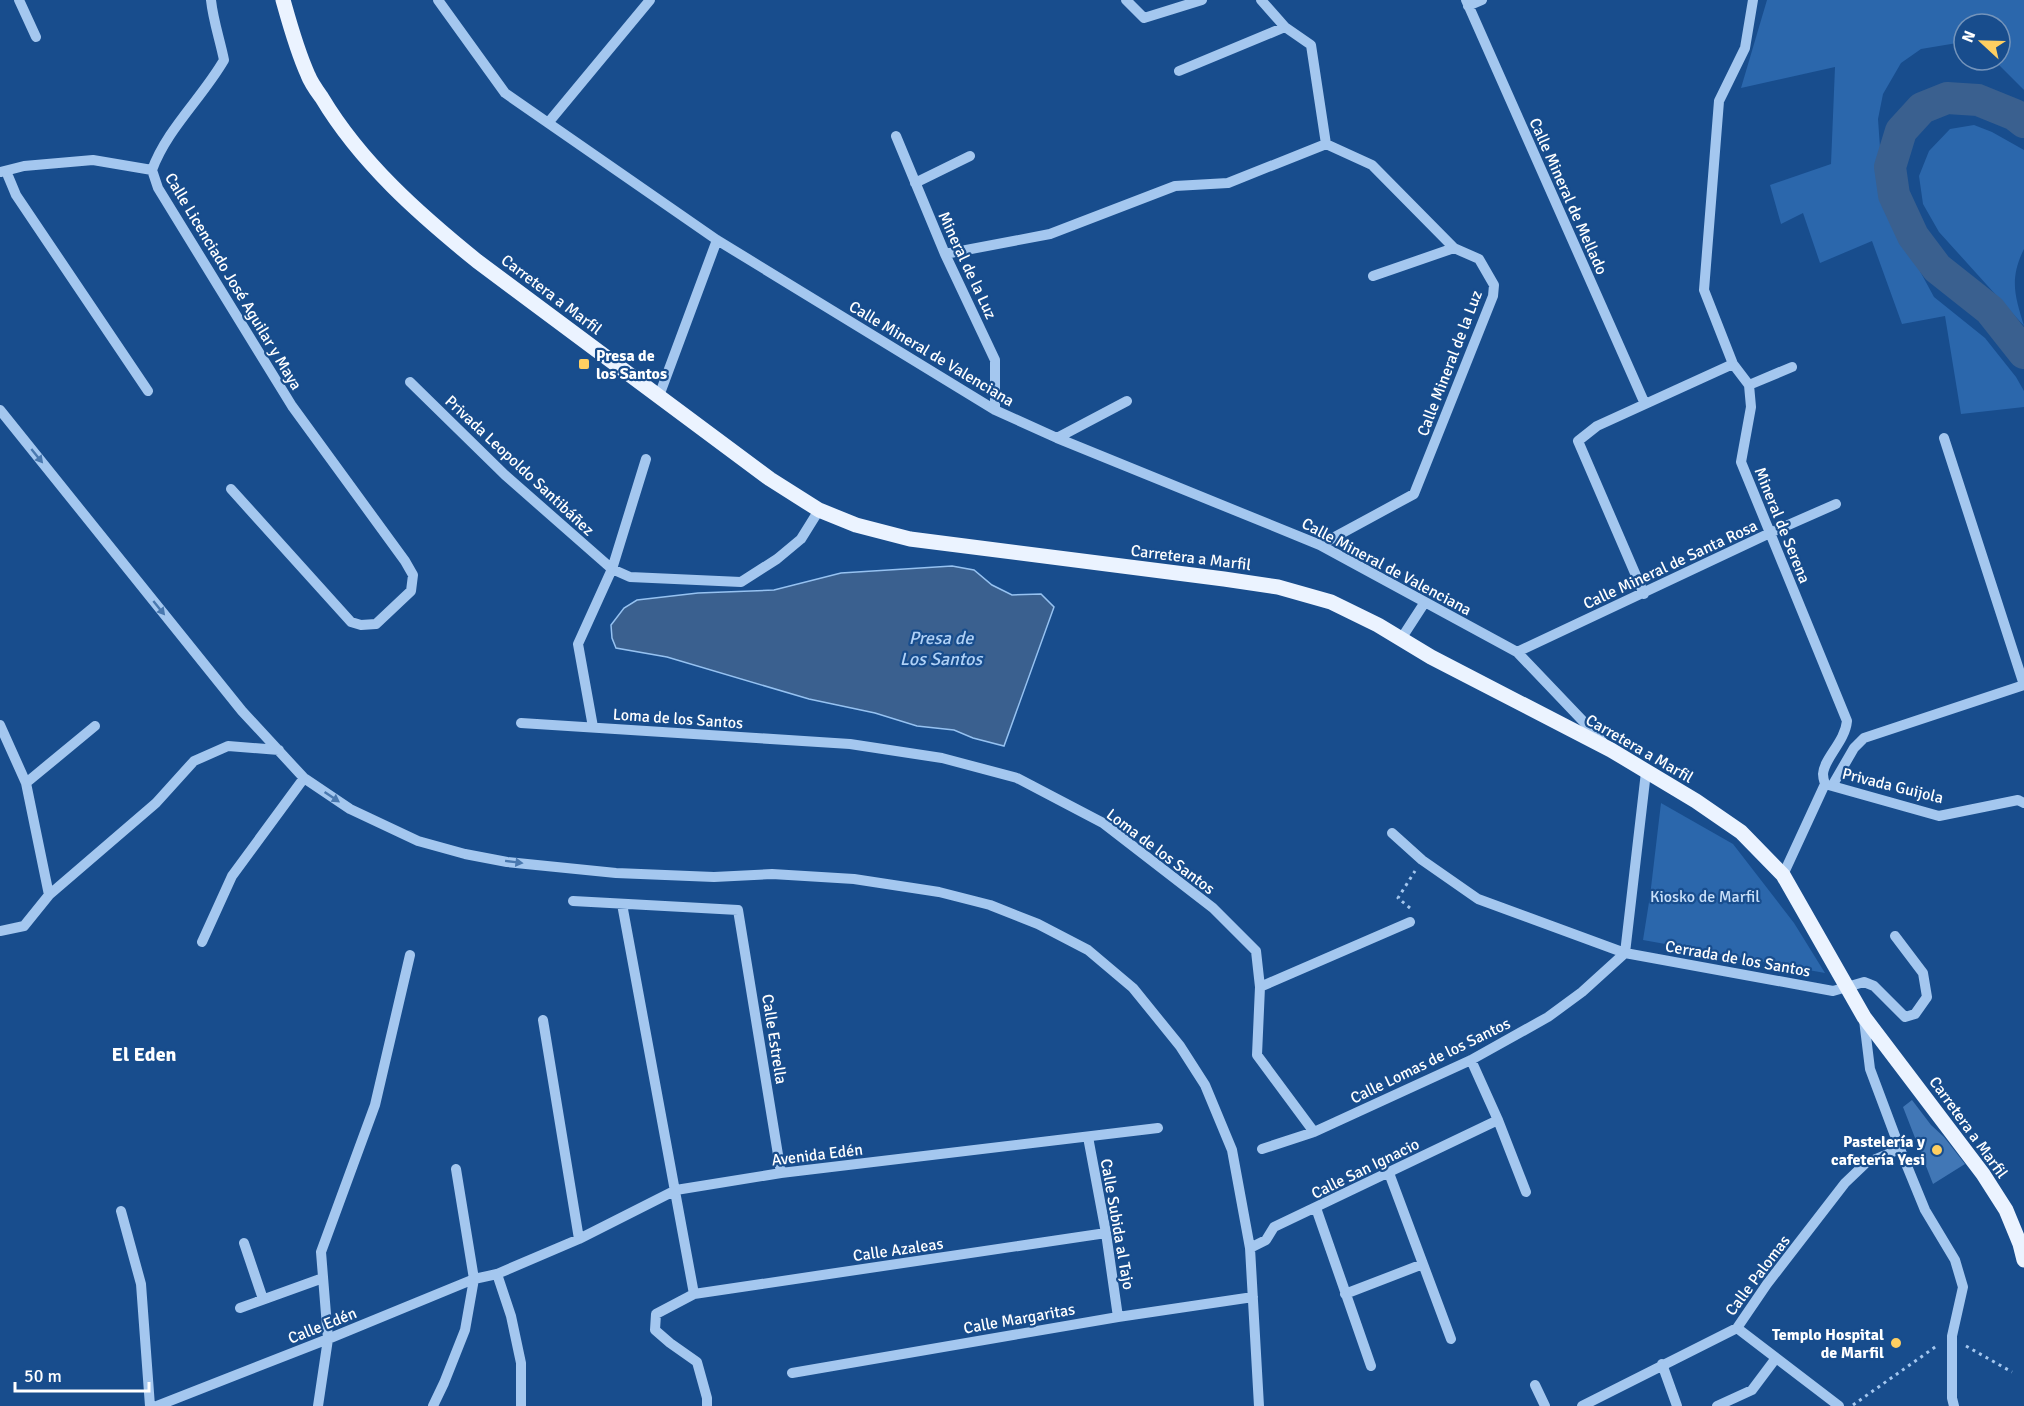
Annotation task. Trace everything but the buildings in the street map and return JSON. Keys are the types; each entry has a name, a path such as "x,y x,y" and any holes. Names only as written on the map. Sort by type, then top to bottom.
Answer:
{"main road":[{"name":"Carretera a Marfil","path":"283,0 308,75 336,121 369,162 431,223 477,261 770,479 819,510 856,525 910,539 1278,587 1330,602 1378,625 1611,750 1696,801 1741,832 1783,875 1864,1017 1983,1174 2006,1210 2024,1260"}],"street":[{"path":"19,0 36,38"},
{"path":"148,392 16,195 3,172 24,166 93,160 152,170 159,150 224,60 219,33 212,15 211,0"},
{"name":"Calle Mineral de Valenciana","path":"438,0 506,93 717,240 995,410 1057,438 1320,544 1517,652 1611,750"},
{"path":"548,123 650,0"},
{"path":"1126,0 1144,18 1202,0"},
{"path":"945,254 1050,234 1175,186 1228,183 1326,144 1311,45 1285,27 1261,0"},
{"path":"1467,3 1482,0"},
{"path":"1753,0 1745,48 1719,102 1704,290 1733,364 1749,385 1792,367"},
{"name":"Calle Mineral de Mellado","path":"1467,3 1645,404"},
{"path":"1179,72 1285,27"},
{"name":"Mineral de la Luz","path":"896,136 945,254 996,360 995,410"},
{"name":"Calle Mineral de la Luz","path":"1320,544 1414,494 1493,296 1494,285 1479,259 1454,248 1372,165 1326,144"},
{"path":"915,183 970,156"},
{"name":"Calle Licenciado José Aguilar y Maya","path":"152,170 158,188 291,406 405,561 413,575 411,591 376,624 361,625 351,622 231,489"},
{"path":"659,396 717,240"},
{"path":"1373,276 1454,248"},
{"path":"1644,594 1578,441 1597,426 1733,364"},
{"name":"Privada Leopoldo Santibáñez","path":"410,382 504,475 612,569"},
{"name":"Mineral de Serena","path":"1749,385 1751,407 1741,462 1847,721 1846,733 1829,758 1823,774 1829,785 1783,875"},
{"path":"1057,438 1127,401"},
{"path":"0,410 242,711 303,778 350,809 418,841 465,854 507,861 616,873 714,877 772,874 854,879 939,892 990,905 1038,924 1088,950 1133,988 1180,1046 1205,1085 1232,1150 1250,1248 1259,1406"},
{"path":"1829,785 1854,748 1864,738 2024,685 1944,438"},
{"name":"Loma de los Santos","path":"593,727 578,644 612,569 646,459"},
{"name":"Calle Mineral de Santa Rosa","path":"1517,652 1836,504"},
{"path":"612,569 630,577 741,582 777,559 801,539 819,510"},
{"path":"1401,639 1425,602"},
{"name":"Loma de los Santos","path":"520,723 850,744 942,758 1017,778 1103,823 1213,908 1256,951 1260,987 1257,1055 1314,1132"},
{"path":"0,725 26,783 49,895"},
{"path":"26,783 95,726"},
{"path":"0,931 24,926 49,895 156,803 194,761 228,746 279,750"},
{"path":"1625,953 1646,772"},
{"path":"202,942 232,876 303,778"},
{"name":"Privada Guijola","path":"1829,785 1939,816 2018,800 2024,803"},
{"name":"Cerrada de los Santos","path":"1392,832 1422,860 1478,899 1625,953 1833,991 1864,982 1875,986 1905,1017 1915,1014 1927,997 1923,973 1895,936"},
{"path":"573,901 622,904 694,1294"},
{"name":"Calle Estrella","path":"622,904 738,910 781,1173"},
{"path":"1260,987 1410,922"},
{"name":"Calle Lomas de los Santos","path":"1262,1149 1314,1132 1471,1060 1548,1017 1582,992 1625,953"},
{"path":"318,1406 328,1339 321,1252 375,1105 410,955"},
{"path":"1864,1017 1870,1069 1925,1210 1955,1260 1963,1287 1952,1336 1954,1406"},
{"path":"543,1020 579,1239"},
{"path":"1471,1060 1527,1192"},
{"name":"Calle San Ignacio","path":"1250,1248 1266,1240 1274,1227 1498,1120"},
{"name":"Avenida Edén","path":"498,1274 579,1239 676,1190 781,1173 1158,1128"},
{"name":"Calle Subida al Tajo","path":"1088,1137 1106,1233 1118,1317"},
{"name":"Calle Palomas","path":"1582,1406 1737,1328 1767,1284 1845,1183 1866,1162 1900,1149"},
{"path":"433,1406 465,1330 474,1279 456,1169"},
{"path":"1389,1173 1451,1339"},
{"path":"1316,1208 1371,1366"},
{"path":"121,1210 141,1284 150,1406"},
{"name":"Calle Azaleas","path":"707,1406 697,1362 669,1343 655,1330 656,1314 694,1294 1106,1233"},
{"path":"244,1243 263,1299"},
{"path":"1345,1294 1423,1264"},
{"path":"498,1274 511,1316 521,1363 521,1406"},
{"name":"Calle Edén","path":"157,1406 474,1279 498,1274"},
{"path":"240,1308 323,1278"},
{"name":"Calle Margaritas","path":"792,1373 1118,1317 1253,1297"},
{"path":"1737,1328 1839,1406"},
{"path":"1717,1406 1752,1390 1776,1358"},
{"path":"1662,1364 1677,1406"},
{"path":"1535,1385 1545,1406"}],"path":[{"path":"1410,922 1421,916 1398,898 1422,860"},
{"path":"1851,1406 1952,1336 2012,1372"}],"green space":[{"path":"1767,0 2024,0 2024,90 2006,72 2012,72 2012,12 1952,12 1952,44 1921,49 1901,63 1883,94 1878,119 1882,176 1909,251 1934,297 1985,338 2016,377 2024,391 2024,407 1961,414 1945,316 1902,324 1872,241 1820,263 1803,213 1781,224 1770,185 1831,164 1835,67 1741,88"},
{"path":"1974,125 2024,150 2024,249 2016,269 2015,288 2024,326 1939,232 1923,204 1919,176 1929,151 1950,129"},
{"name":"Kiosko de Marfil","path":"1661,803 1733,844 1794,923 1825,973 1643,940"}],"water":[{"name":"Presa de Los Santos","path":"952,566 974,570 992,585 1012,595 1041,594 1054,607 1004,746 973,738 954,730 917,726 875,713 809,699 667,657 616,648 612,638 611,625 624,608 637,600 698,593 774,590 841,573"}],"waterway":[{"path":"2024,122 2015,115 1978,100 1947,98 1922,108 1901,131 1890,167 1894,195 1913,236 1937,268 1990,310 2024,353"}],"place":[{"name":"Presa de los Santos","path":"584,364"},
{"name":"Pastelería y cafetería Yesi","path":"1937,1150"},
{"name":"Templo Hospital de Marfil","path":"1896,1343"}],"district":[{"name":"El Eden","path":"144,1054"}]}
